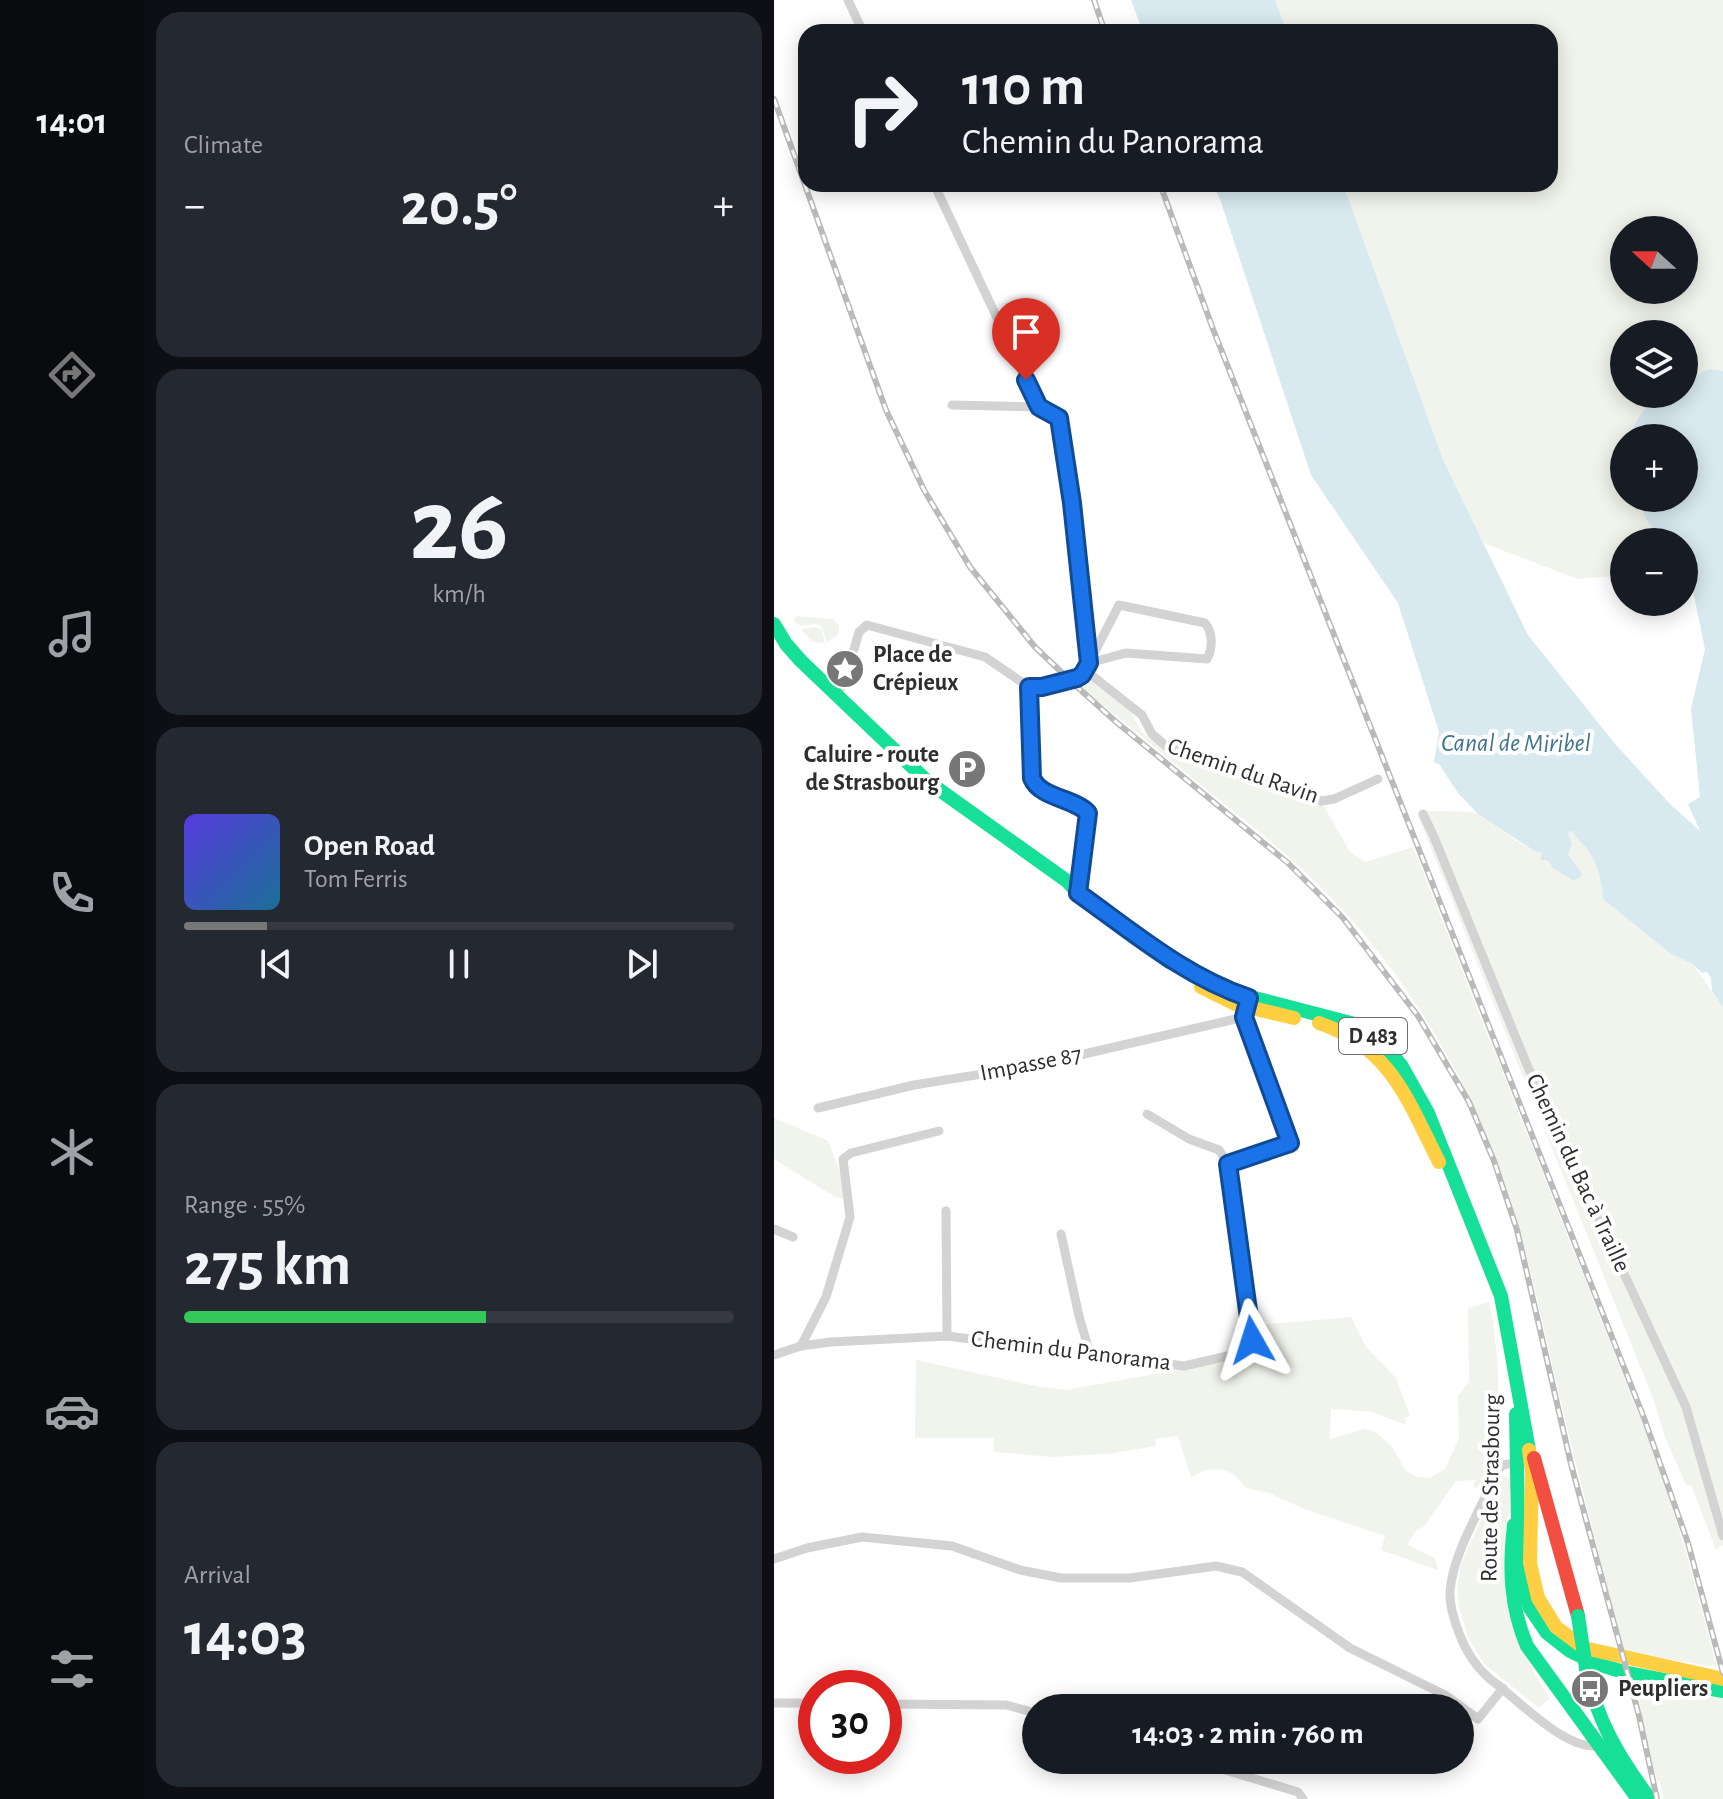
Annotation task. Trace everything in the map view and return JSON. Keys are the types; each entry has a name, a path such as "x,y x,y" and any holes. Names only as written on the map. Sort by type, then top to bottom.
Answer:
{"main road":[{"name":"Route de Strasbourg","path":"774,624 790,649 927,781 1067,881 1078,893 1197,985 1246,1007 1336,1028 1356,1037 1374,1051 1390,1071 1477,1232 1501,1296 1526,1428 1578,1616 1586,1668 1604,1744"},
{"name":"Route de Strasbourg","path":"1515,1378 1518,1462 1524,1495 1509,1571 1517,1624 1537,1662 1604,1744 1634,1789 1650,1799"},
{"path":"1526,1428 1532,1472 1524,1495 1531,1575 1538,1598 1556,1627 1590,1650 1723,1691"},
{"path":"1679,1675 1723,1679"}],"street":[{"path":"848,0 859,24"},
{"path":"938,192 1039,407"},
{"path":"952,405 1039,407 1059,418 1072,503 1087,666"},
{"path":"834,694 844,684 859,632 867,625 985,657 1029,687 1051,685 1082,675 1119,605 1205,623 1210,629 1212,651 1207,659 1126,653 1087,666"},
{"name":"Chemin du Ravin","path":"1087,666 1142,715 1152,734 1166,746 1321,801 1334,799 1378,779"},
{"path":"1029,687 1031,772 1035,784 1088,813 1078,893"},
{"name":"Chemin du Bac à Traille","path":"1423,814 1527,1065 1686,1407 1723,1536"},
{"path":"1147,1114 1189,1139 1219,1150 1228,1164 1290,1143 1246,1007"},
{"name":"Impasse 87","path":"818,1108 914,1085 1032,1066 1246,1007"},
{"path":"801,1346 826,1297 850,1217 843,1159 851,1153 939,1131"},
{"name":"Chemin du Panorama","path":"774,1355 801,1346 848,1340 947,1336 1184,1366 1238,1356 1249,1347 1252,1332 1228,1164"},
{"path":"946,1211 947,1336"},
{"path":"774,1229 793,1237"},
{"path":"1061,1234 1090,1354"},
{"path":"1518,1462 1499,1469 1462,1548 1449,1592 1455,1624 1478,1669 1572,1742 1604,1744"},
{"path":"774,1559 807,1548 862,1537 952,1546 1020,1570 1061,1578 1130,1578 1225,1566 1242,1572 1350,1648 1445,1695 1478,1719 1503,1688"},
{"path":"774,1703 798,1703"},
{"path":"902,1704 1006,1705 1022,1709"},
{"path":"1238,1774 1298,1792 1303,1799"}],"shaded area":[{"path":"1275,0 1723,0 1723,371 1709,369 1698,375 1698,320 1610,320 1610,408 1646,408 1636,424 1610,424 1610,512 1644,512 1652,528 1610,528 1610,576 1578,579 1483,543 1444,462 1346,192 1558,192 1558,24 1284,24"},
{"path":"797,616 833,619 839,626 839,634 827,642 821,626 801,626 793,621"},
{"path":"801,629 821,629 825,643 812,642"},
{"path":"1069,670 1119,699 1152,740 1322,803 1350,852 1366,862 1413,847 1658,1463 1717,1667 1624,1652 1512,1206 1475,1110 1456,1071 1411,997 1359,928 1299,866 1064,676"},
{"path":"1426,811 1478,814 1519,842 1542,853 1554,869 1574,881 1583,875 1568,853 1572,844 1568,835 1570,831 1573,832 1593,858 1603,899 1671,954 1693,964 1723,1008 1723,1545 1716,1550 1691,1485 1686,1485 1665,1437 1653,1398 1417,814"},
{"path":"774,1118 828,1141 841,1174 844,1199 835,1197 774,1159"},
{"path":"1489,1302 1496,1348 1498,1396 1497,1420 1487,1466 1478,1487 1473,1488 1475,1480 1456,1481 1407,1545 1435,1558 1438,1570 1381,1550 1385,1536 1304,1509 1269,1493 1246,1488 1234,1474 1220,1469 1206,1470 1191,1477 1178,1436 1155,1439 1156,1446 1107,1454 1052,1457 994,1452 994,1438 915,1438 916,1360 1066,1390 1244,1358 1256,1346 1258,1325 1351,1317 1366,1347 1396,1378 1410,1416 1405,1418 1406,1425 1373,1412 1331,1409 1330,1439 1364,1429 1376,1432 1393,1448 1406,1471 1429,1478 1445,1469 1459,1438 1458,1396 1469,1381 1468,1308"},
{"path":"1506,1476 1512,1482 1505,1549 1505,1590 1515,1632 1550,1698 1539,1708 1484,1664 1468,1637 1459,1607 1457,1592 1461,1564 1500,1479"},
{"path":"1631,1680 1723,1697 1723,1799 1663,1799"}],"water":[{"path":"1131,0 1275,0 1284,24 1140,24"},
{"name":"Canal de Miribel","path":"1216,192 1346,192 1444,462 1528,635 1616,745 1670,804 1700,831 1688,804 1700,797 1691,709 1705,649 1698,615 1698,528 1652,528 1644,512 1698,512 1698,424 1635,424 1646,408 1698,408 1698,375 1709,369 1723,371 1723,1008 1712,991 1707,972 1702,973 1693,964 1671,954 1603,899 1593,858 1573,832 1568,834 1572,844 1568,854 1583,875 1574,881 1554,869 1547,860 1540,860 1542,853 1534,851 1477,813 1458,793 1439,764 1434,762 1439,732 1398,603 1311,475"}],"railway":[{"path":"1094,0 1102,24"},
{"path":"774,99 798,166"},
{"path":"807,192 886,410 924,490 970,567 1035,647 1075,685 1288,863 1343,918 1418,1016 1469,1102 1494,1161 1517,1230 1571,1464 1639,1716 1657,1799"},
{"path":"1163,192 1213,329 1644,1418 1688,1543 1723,1673"}],"traffic: fast":[{"path":"774,624 801,661 927,781 1067,881 1078,893 1169,962"},
{"path":"1164,957 1239,994 1351,1023 1382,1043 1401,1065 1428,1113 1501,1296 1529,1450"},
{"path":"1516,1414 1519,1574 1530,1608 1547,1633 1570,1651 1597,1664 1627,1673 1723,1691"},
{"path":"1514,1525 1512,1587 1527,1646 1638,1799"},
{"path":"1578,1616 1586,1668"},
{"path":"1586,1668 1602,1721 1628,1768 1650,1799"}],"traffic: slow":[{"path":"1201,987 1235,1004 1294,1018"},
{"path":"1319,1023 1364,1046 1380,1061 1406,1097 1439,1162"},
{"path":"1529,1450 1532,1472 1530,1563 1538,1598 1556,1627 1584,1648 1723,1679"}],"traffic: jam":[{"path":"1534,1458 1578,1616"}],"place":[{"name":"Place de Crépieux","path":"845,669"},
{"name":"Caluire - route de Strasbourg","path":"967,769"},
{"name":"Peupliers","path":"1590,1689"}],"route":[{"path":"1026,380 1039,407 1059,418 1072,503 1089,663 1077,678 1029,687 1032,778 1040,788 1086,809 1088,813 1078,893 1164,957 1204,979 1249,998 1244,1017 1290,1143 1228,1164 1252,1340"}]}
